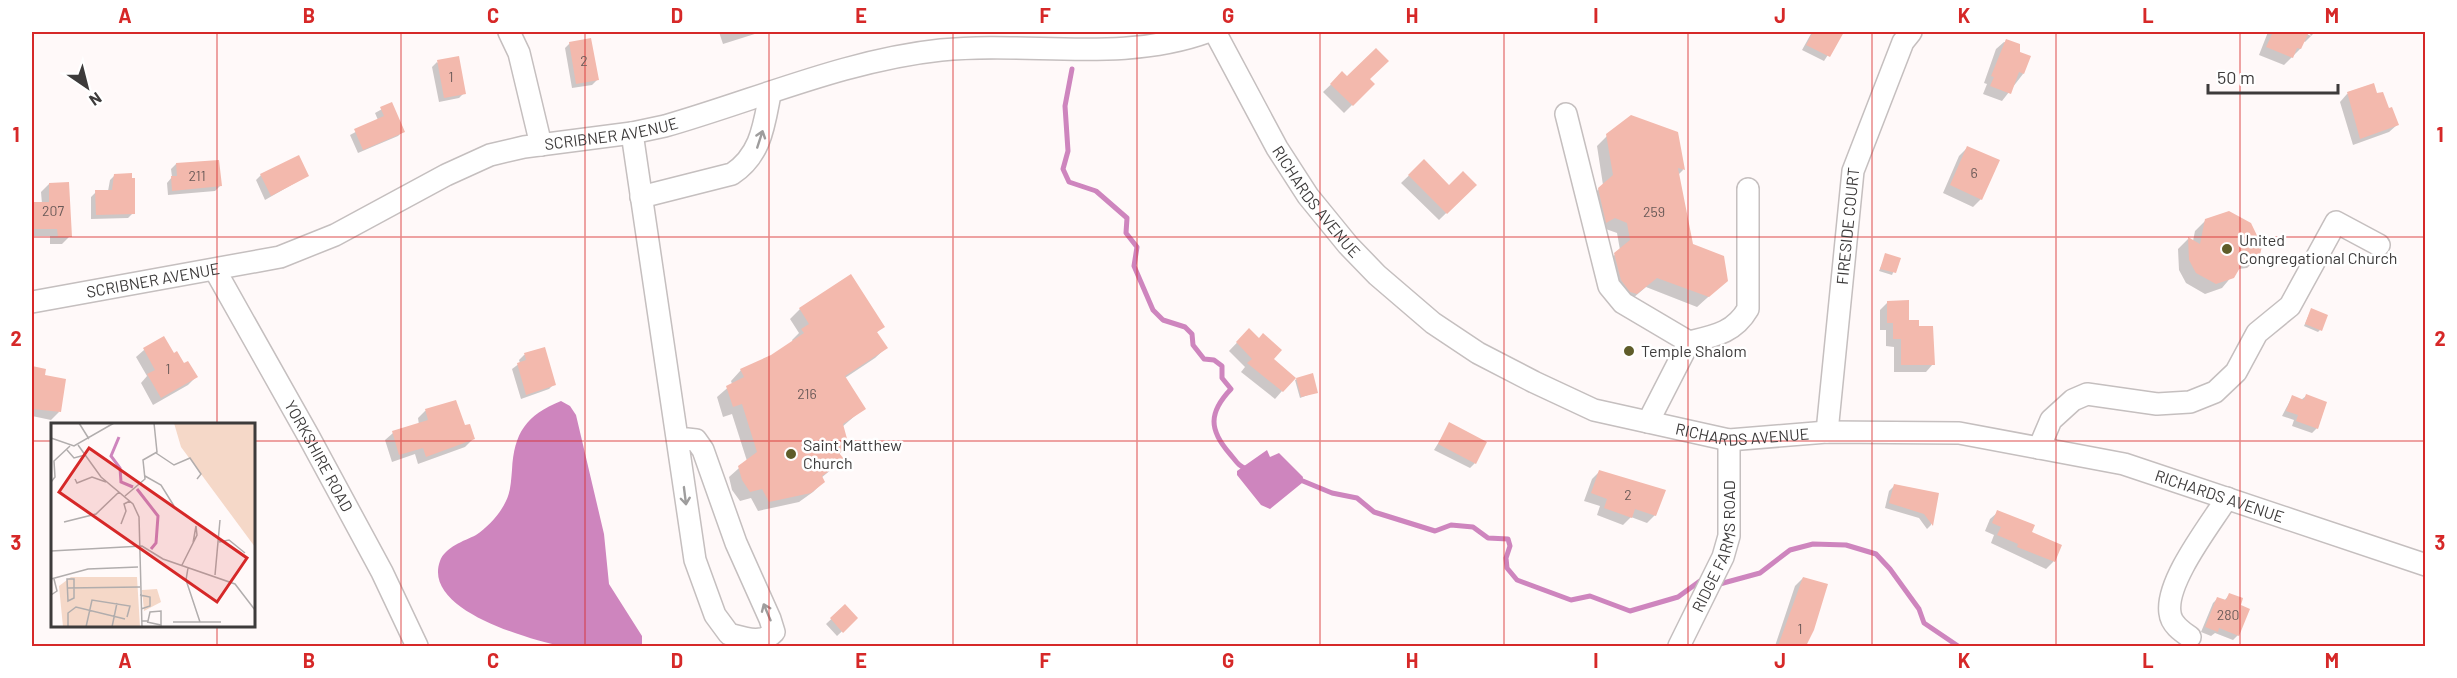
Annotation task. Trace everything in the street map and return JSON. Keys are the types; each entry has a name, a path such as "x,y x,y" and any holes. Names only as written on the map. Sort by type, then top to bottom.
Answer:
{"street":[{"path":"509,32 519,53 541,145"},
{"name":"SCRIBNER AVENUE","path":"32,302 280,256 308,246 473,162 506,151 665,126 848,69 913,54 943,50 1088,50 1137,47 1190,38 1207,32"},
{"name":"RICHARDS AVENUE","path":"1215,32 1277,148 1308,196 1348,245 1400,296 1433,323 1478,352 1594,410 1729,440 1827,432 1959,433 2124,464 2426,565"},
{"name":"FIRESIDE COURT","path":"1827,432 1853,171 1903,42 1911,32"},
{"path":"641,197 732,174 749,161 757,147 770,94"},
{"path":"1566,114 1609,286 1623,303 1689,342"},
{"path":"632,133 694,560 715,615 729,634 755,640 768,638 774,632 770,619 736,543 703,450 696,440 678,438"},
{"path":"1647,422 1689,342 1730,330 1742,319 1748,309 1748,189"},
{"path":"2039,448 2051,420 2073,400 2087,394 2157,404 2190,402 2215,392 2236,372 2257,333 2290,306 2336,222 2379,245"},
{"name":"YORKSHIRE ROAD","path":"214,270 371,552 416,646"},
{"name":"RIDGE FARMS ROAD","path":"1679,646 1723,557 1729,536 1729,440"},
{"path":"2190,638 2176,627 2170,613 2173,591 2188,560 2227,498"}],"shaded area":[{"path":"561,401 570,406 576,415 604,534 609,584 642,636 642,646 579,648 560,646 526,637 462,608 447,594 439,578 442,556 455,545 480,532 503,506 510,489 513,457 524,427 539,412"},
{"path":"1267,450 1270,457 1279,453 1303,477 1302,483 1270,509 1261,505 1237,475 1237,471"}],"building":[{"path":"1813,32 1844,32 1830,57 1806,45"},
{"path":"2273,32 2309,32 2301,49 2297,48 2293,58 2266,47"},
{"path":"591,38 599,80 576,84 569,42"},
{"path":"2006,39 2020,44 2020,52 2031,56 2024,74 2019,72 2011,94 1990,86 1994,77 1991,76"},
{"path":"1376,48 1389,61 1370,79 1375,84 1353,106 1330,84 1342,71 1347,76"},
{"path":"459,56 466,94 444,98 437,60"},
{"path":"2374,83 2377,93 2383,92 2389,108 2392,107 2399,125 2360,139 2347,92"},
{"path":"392,102 405,132 363,150 354,129 384,116 380,107"},
{"path":"1631,115 1678,132 1685,170 1678,168 1693,244 1724,256 1728,281 1709,297 1657,278 1637,294 1630,292 1621,280 1614,253 1630,240 1627,223 1615,218 1606,223 1598,188 1613,175 1606,134"},
{"path":"1967,146 2000,160 1982,200 1950,185"},
{"path":"299,155 309,176 271,196 260,174"},
{"path":"1424,159 1449,185 1463,171 1477,185 1447,214 1408,175"},
{"path":"219,160 222,186 172,191 171,176 177,176 176,163"},
{"path":"132,173 132,178 135,178 135,214 96,215 95,190 112,190 114,174"},
{"path":"69,182 72,237 58,237 57,229 32,229 32,202 49,202 49,183"},
{"path":"2229,211 2251,223 2262,246 2259,259 2245,259 2234,278 2216,284 2196,273 2189,260 2188,237 2200,244 2205,219"},
{"path":"1885,253 1901,258 1896,273 1880,269"},
{"path":"851,274 885,327 877,332 888,348 845,376 866,409 843,424 849,446 839,453 845,460 822,476 825,482 811,493 769,502 762,489 750,492 742,480 738,466 757,452 742,404 733,407 726,386 744,377 740,369 771,355 804,333 801,329 809,324 799,308"},
{"path":"1909,300 1909,320 1919,320 1919,326 1933,326 1935,365 1901,365 1901,339 1893,339 1893,323 1887,323 1887,301"},
{"path":"2311,308 2328,315 2322,331 2305,324"},
{"path":"1249,328 1259,338 1263,333 1282,350 1274,359 1296,378 1283,392 1247,363 1252,359 1236,342"},
{"path":"164,336 174,353 177,351 184,363 188,361 198,377 161,398 147,374 155,370 143,348"},
{"path":"545,347 556,385 526,395 517,363 526,360 524,353"},
{"path":"32,366 46,369 45,375 66,379 61,412 32,409"},
{"path":"1313,373 1318,393 1301,397 1296,378"},
{"path":"2306,394 2327,402 2318,429 2296,421 2298,415 2286,411 2292,395 2304,400"},
{"path":"456,400 465,425 470,424 475,439 426,457 423,448 399,455 392,431 428,420 425,409"},
{"path":"1449,422 1487,442 1476,464 1438,444"},
{"path":"1599,470 1666,490 1656,516 1635,509 1632,518 1604,508 1607,499 1591,493"},
{"path":"1894,484 1939,493 1933,526 1924,514 1889,503"},
{"path":"1997,510 2035,525 2032,532 2062,545 2055,562 2017,547 2018,544 1997,535 2001,527 1992,523"},
{"path":"1803,577 1828,584 1814,630 1806,646 1778,646"},
{"path":"2229,593 2243,598 2241,605 2250,609 2239,636 2219,628 2218,632 2205,627 2217,597 2226,600"},
{"path":"845,604 858,618 843,633 830,618"}],"waterway":[{"path":"1072,69 1065,106 1068,151 1063,169 1069,182 1096,191 1127,218 1126,233 1137,247 1134,266 1153,310 1163,320 1185,327 1192,334 1193,345 1204,359 1214,360 1222,366 1222,378 1231,389 1218,406 1215,414 1215,429 1230,454 1247,469"},
{"path":"1298,479 1332,493 1357,498 1374,512 1435,531 1451,525 1473,527 1488,538 1508,539 1510,546 1506,558 1507,568 1517,580 1571,600 1590,596 1630,611 1678,597 1700,581"},
{"path":"1716,585 1760,573 1790,550 1813,544 1846,545 1876,554 1919,609 1924,623 1958,646"}],"place":[{"name":"United Congregational Church","path":"2227,249"},
{"name":"Temple Shalom","path":"1629,351"},
{"name":"Saint Matthew Church","path":"791,454"}]}
